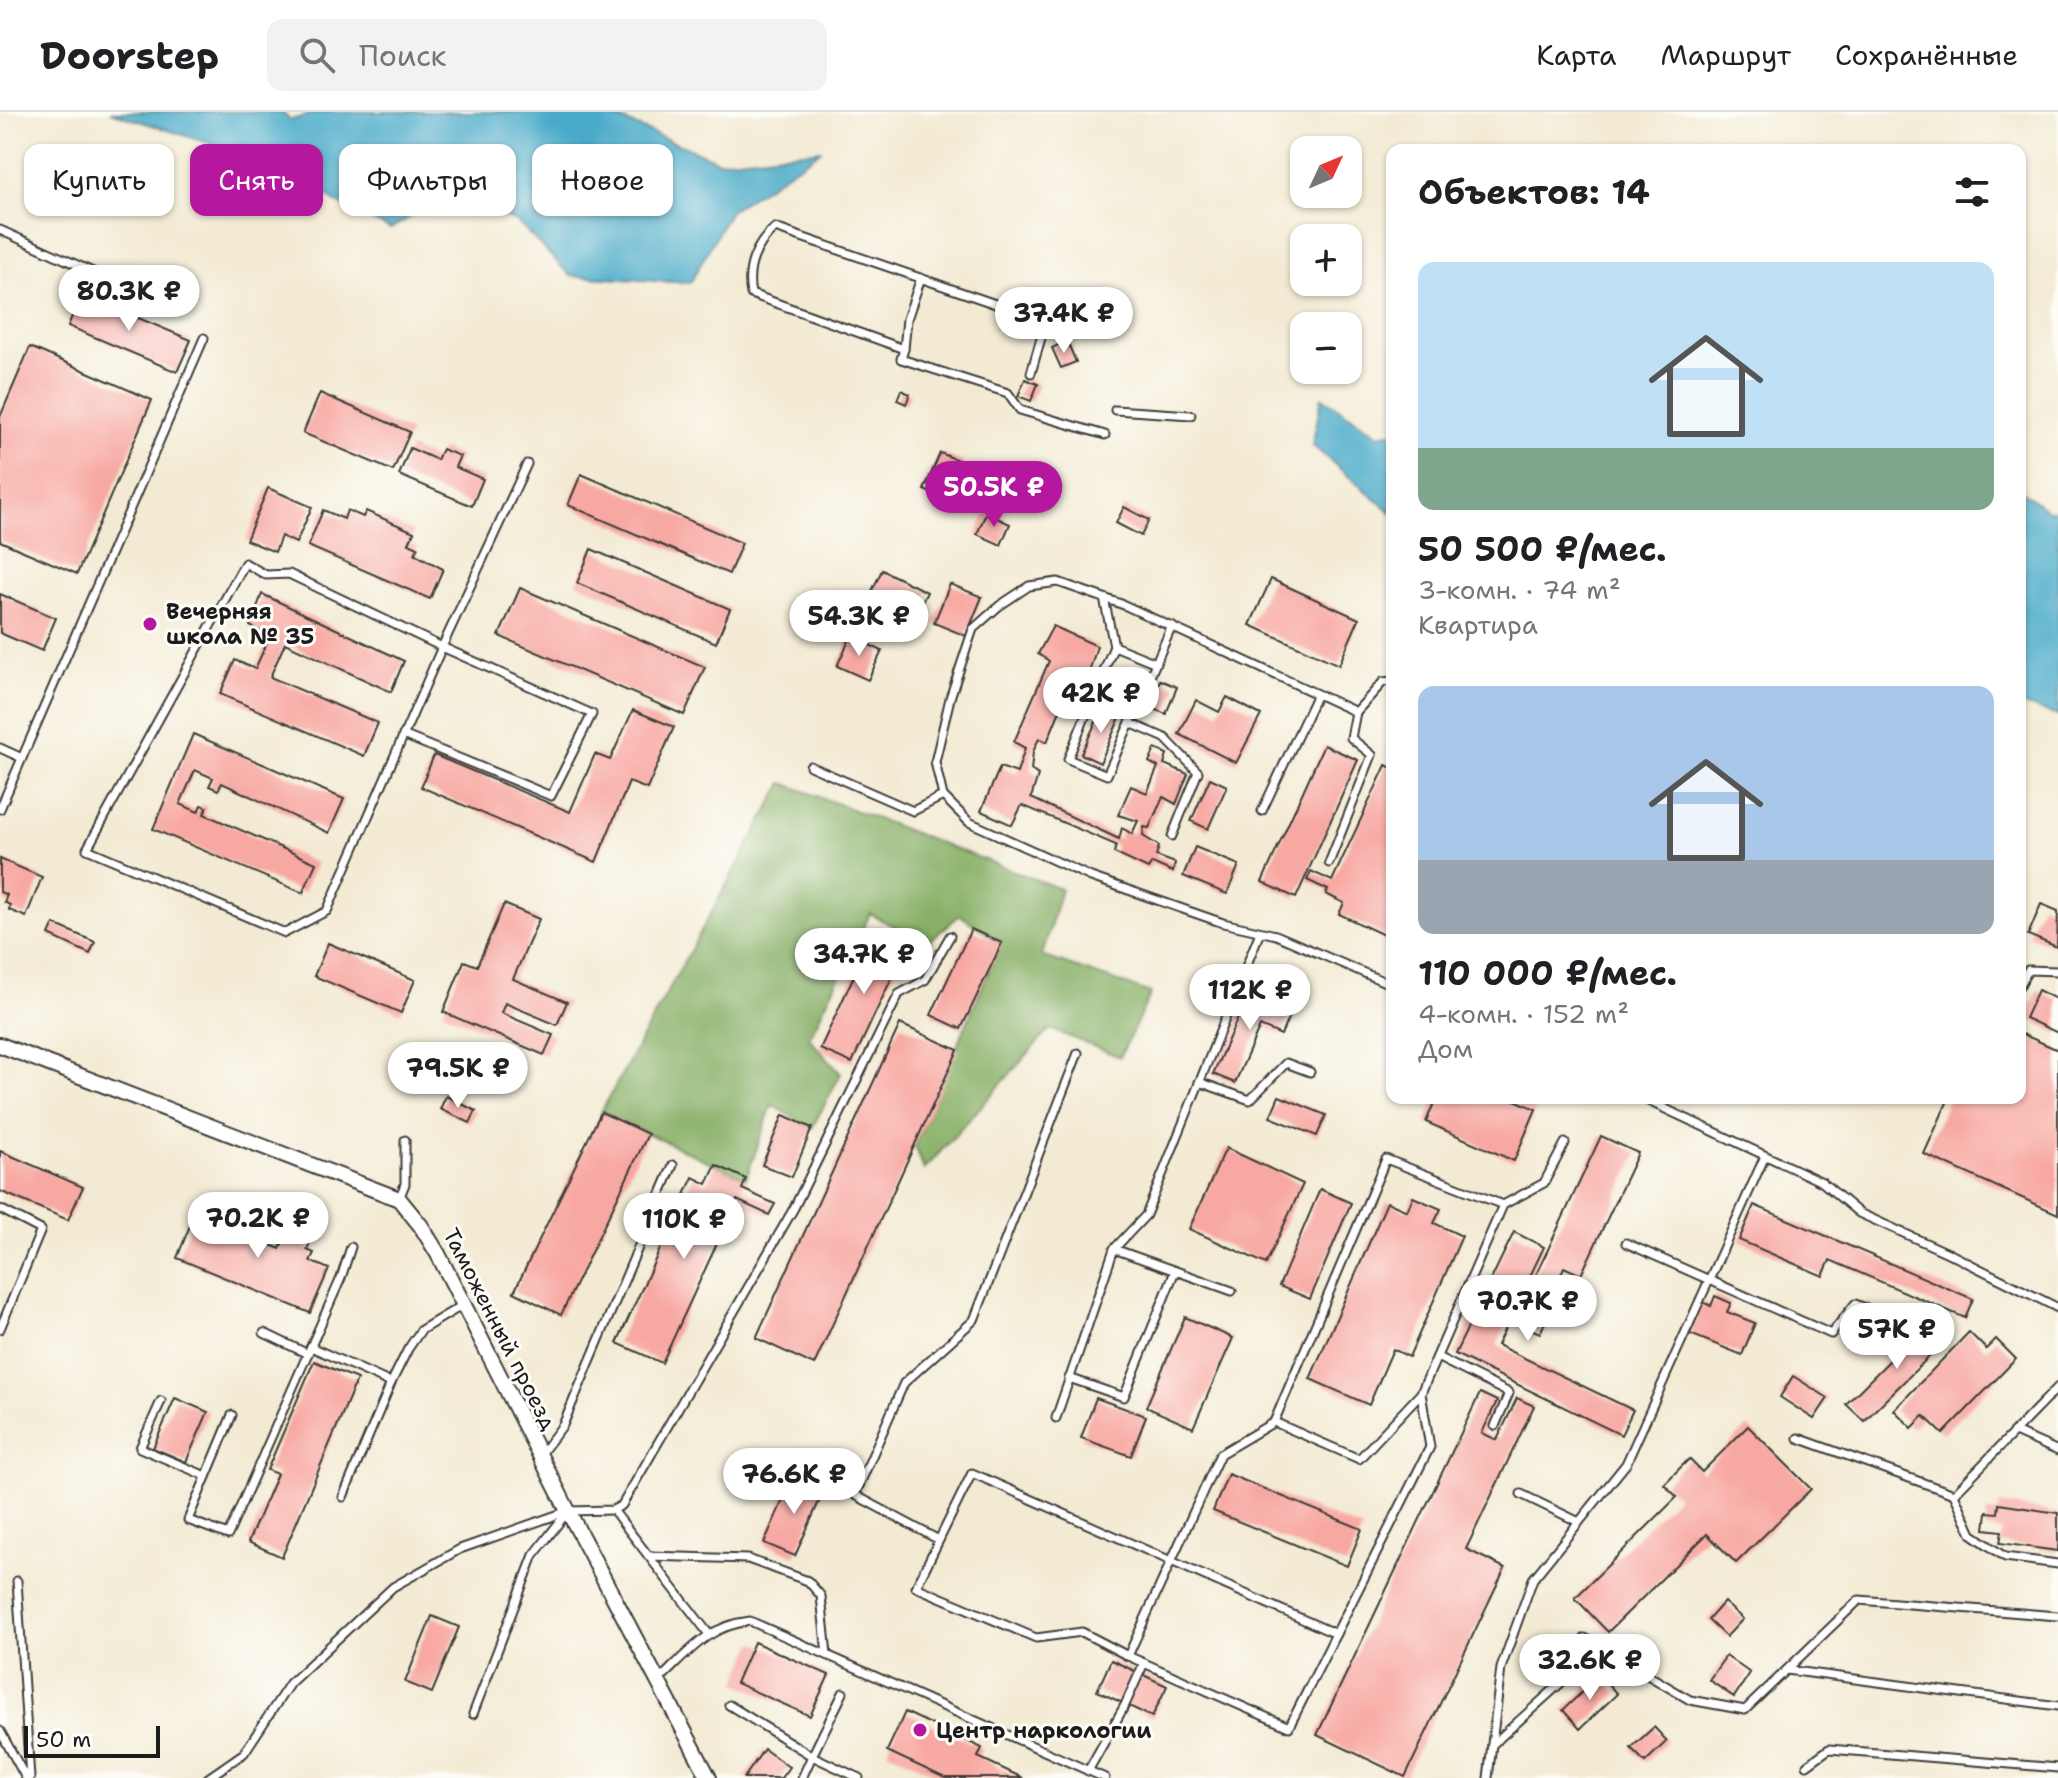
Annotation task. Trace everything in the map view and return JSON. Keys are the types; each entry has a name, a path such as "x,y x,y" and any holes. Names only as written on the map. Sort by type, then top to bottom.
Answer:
{"street":[{"path":"0,1045 399,1199"},
{"name":"Таможенный проезд","path":"399,1199 421,1226 464,1304 568,1511 709,1778"}],"lane":[{"path":"904,349 751,294 747,275 762,238 775,228 1036,318 1043,331 1031,373"},
{"path":"0,230 159,302"},
{"path":"921,278 907,319 901,359 1008,393 1020,410 1105,435"},
{"path":"0,809 204,338"},
{"path":"1115,410 1191,415"},
{"path":"403,735 551,796 592,714 442,647 289,574 266,575 245,563 87,849 285,933 327,911 403,735 442,647 527,464"},
{"path":"1356,712 1172,626 1058,582 1029,586 999,606 973,629 950,698 935,762 943,796 969,822 1091,877 1223,923 1276,935 1386,982"},
{"path":"1104,598 1114,646 1068,759 1107,775 1172,626"},
{"path":"1114,646 1156,663"},
{"path":"1329,863 1372,755 1351,738 1356,712 1386,682"},
{"path":"1262,811 1317,694"},
{"path":"1130,723 1165,738 1198,772 1172,836"},
{"path":"0,748 22,758"},
{"path":"810,766 913,811 943,796"},
{"path":"0,780 11,785"},
{"path":"1056,1418 1114,1249 1146,1215 1260,932"},
{"path":"208,1778 244,1753 290,1683 393,1587 460,1549 568,1511 613,1510 622,1505 794,1208 899,994 925,980 950,936"},
{"path":"2026,974 2028,970 2058,971"},
{"path":"939,1540 855,1495 904,1383 974,1320 1078,1053"},
{"path":"1199,1082 1250,1100 1286,1063 1310,1072"},
{"path":"1655,1104 1822,1182 1859,1213 2058,1308"},
{"path":"399,1199 405,1184 405,1140"},
{"path":"1274,1422 1359,1459 1421,1393 1503,1205 1544,1183 1565,1143"},
{"path":"1488,1778 1501,1668 1533,1579 1626,1464 1765,1156"},
{"path":"1128,1656 1220,1454 1274,1422 1386,1159 1503,1205"},
{"path":"540,1455 563,1425 673,1165"},
{"path":"0,1209 41,1230 0,1329"},
{"path":"1626,1243 1831,1334 1855,1304 1905,1323"},
{"path":"232,1415 188,1520 228,1535 310,1351 351,1247"},
{"path":"1114,1249 1232,1291"},
{"path":"1069,1378 1124,1397 1175,1271"},
{"path":"343,1497 408,1349 421,1330 464,1304"},
{"path":"264,1333 391,1383"},
{"path":"1437,1357 1509,1393 1495,1426"},
{"path":"1954,1494 2058,1387"},
{"path":"1336,1634 972,1473 916,1587 1036,1638 1082,1632 1128,1656 1289,1727 1336,1634 1430,1447 1421,1393"},
{"path":"161,1401 140,1448 206,1476"},
{"path":"2015,1432 2058,1451"},
{"path":"1798,1438 1954,1494 1972,1534 2005,1557 2058,1564"},
{"path":"1521,1494 1579,1522"},
{"path":"613,1510 708,1633"},
{"path":"473,1714 534,1555 568,1511"},
{"path":"648,1556 748,1559 808,1581 821,1596 827,1655"},
{"path":"17,1581 28,1778"},
{"path":"1492,1745 1562,1682 1585,1638 1690,1700 1745,1710 1859,1600 2058,1616"},
{"path":"659,1680 708,1633 731,1623 750,1621 1105,1778"},
{"path":"1088,1771 1125,1705 1144,1663"},
{"path":"1787,1670 2058,1706"},
{"path":"802,1778 843,1693"},
{"path":"729,1705 812,1756 859,1778"},
{"path":"0,1731 28,1778"},
{"path":"1807,1765 1829,1749 2058,1768"}],"green space":[{"path":"783,783 1061,889 1042,956 1151,993 1120,1057 1050,1029 924,1170 915,1145 1001,943 960,915 927,943 870,914 809,1038 841,1074 812,1128 772,1105 746,1179 601,1112"}],"water":[{"path":"110,112 281,112 291,120 319,112 603,112 718,161 822,150 730,211 690,283 571,276 517,222 501,216 516,216 516,144 339,144 339,204 323,191 323,144 212,144"},
{"path":"364,216 412,216 390,229"},
{"path":"1322,397 1379,435 1386,433 1386,508 1312,445"},
{"path":"2026,494 2047,510 2058,511 2058,716 2026,706"}],"building":[{"path":"81,294 191,340 177,372 68,326"},
{"path":"1067,341 1076,362 1061,368 1052,348"},
{"path":"30,347 152,400 77,574 0,541 0,417"},
{"path":"1025,379 1038,384 1031,401 1018,396"},
{"path":"901,390 910,394 906,404 897,400"},
{"path":"320,393 410,432 393,471 303,433"},
{"path":"410,448 437,460 442,449 460,456 455,467 483,479 472,506 399,475"},
{"path":"940,453 963,462 947,500 924,490"},
{"path":"581,474 742,543 729,574 568,505"},
{"path":"268,488 312,507 296,543 281,536 275,552 246,540"},
{"path":"1124,507 1149,520 1141,536 1116,523"},
{"path":"323,510 344,519 347,510 363,517 366,511 414,532 409,543 418,547 415,554 443,569 430,599 308,546"},
{"path":"986,513 1010,524 1001,545 977,534"},
{"path":"591,549 730,609 716,643 577,583"},
{"path":"882,570 927,592 903,640 859,618"},
{"path":"1271,579 1359,619 1339,665 1250,625"},
{"path":"950,584 982,597 966,636 934,623"},
{"path":"520,588 705,667 684,715 499,636"},
{"path":"0,594 56,618 42,651 0,633"},
{"path":"262,594 404,661 391,692 285,643 270,677 378,723 364,756 220,694 235,660 255,669 270,636 250,626"},
{"path":"1053,626 1097,646 1087,679 1075,674 1047,742 1039,738 1033,752 1031,770 1038,775 1031,798 1119,839 1122,828 1132,834 1138,821 1118,815 1131,786 1147,793 1158,767 1149,762 1155,749 1167,754 1164,764 1188,774 1176,804 1163,797 1149,828 1144,827 1143,836 1159,846 1156,856 1175,863 1173,872 1152,863 1148,869 1114,853 1116,845 1022,805 1012,825 981,811 1000,767 1017,773 1025,748 1014,742 1049,661 1038,654"},
{"path":"851,636 882,651 868,680 837,666"},
{"path":"1160,680 1177,687 1166,714 1149,707"},
{"path":"1227,697 1261,715 1236,763 1179,734 1196,700 1219,712"},
{"path":"1103,707 1121,715 1100,763 1081,754"},
{"path":"633,710 674,727 647,789 629,782 596,862 421,787 434,755 570,812 595,754 610,760"},
{"path":"193,734 344,799 329,833 222,783 218,790 209,786 213,778 195,770 180,804 198,812 201,805 207,807 204,814 316,863 303,893 153,829"},
{"path":"1324,745 1358,760 1296,898 1262,882"},
{"path":"1386,765 1386,936 1339,914 1344,903 1326,894 1328,890 1307,880 1311,871 1332,881"},
{"path":"1210,778 1227,786 1208,829 1191,821"},
{"path":"1195,847 1239,865 1227,894 1183,876"},
{"path":"0,859 42,877 26,917 9,910 10,905 4,902 7,895 0,892"},
{"path":"504,904 539,919 513,979 567,1002 557,1025 505,1003 501,1013 553,1035 544,1055 443,1012 464,961 477,966"},
{"path":"2041,904 2058,911 2057,947 2028,935"},
{"path":"54,924 95,942 90,954 49,935"},
{"path":"876,928 908,943 852,1063 820,1049"},
{"path":"971,929 1002,943 961,1029 931,1015"},
{"path":"328,943 415,980 401,1013 314,976"},
{"path":"1250,990 1292,1009 1281,1035 1260,1026 1235,1083 1213,1074"},
{"path":"2038,990 2058,1000 2058,1033 2026,1018"},
{"path":"900,1024 958,1050 814,1365 756,1338"},
{"path":"2026,1036 2058,1050 2058,1214 1924,1154 1946,1104 2026,1104"},
{"path":"446,1096 476,1111 470,1123 440,1109"},
{"path":"1279,1096 1326,1115 1317,1136 1270,1117"},
{"path":"1434,1104 1524,1104 1536,1109 1514,1161 1426,1122"},
{"path":"601,1112 648,1134 561,1315 514,1292"},
{"path":"783,1115 812,1128 792,1177 762,1165"},
{"path":"1601,1136 1638,1153 1581,1275 1564,1267 1557,1283 1563,1285 1540,1333 1514,1322"},
{"path":"1226,1148 1303,1184 1266,1264 1189,1229"},
{"path":"0,1151 83,1187 68,1220 0,1191"},
{"path":"716,1165 746,1179 742,1189 775,1204 769,1215 737,1200 662,1363 617,1343 693,1177 707,1184"},
{"path":"1320,1189 1351,1203 1310,1299 1279,1286"},
{"path":"1413,1197 1441,1209 1434,1223 1462,1236 1409,1357 1393,1349 1369,1405 1310,1379 1387,1202 1407,1211"},
{"path":"1754,1205 1973,1299 1965,1318 1830,1260 1823,1276 1739,1240"},
{"path":"195,1213 280,1249 294,1215 317,1225 307,1250 314,1253 310,1261 329,1269 310,1313 177,1258"},
{"path":"1514,1232 1544,1247 1497,1345 1633,1410 1621,1435 1455,1354"},
{"path":"1715,1296 1731,1303 1727,1312 1755,1323 1742,1355 1690,1334 1703,1302 1711,1306"},
{"path":"1185,1317 1233,1338 1193,1428 1146,1407"},
{"path":"1929,1321 1947,1339 1864,1421 1846,1404"},
{"path":"1969,1332 1986,1349 1996,1339 2016,1359 1943,1434 1924,1416 1912,1428 1894,1410"},
{"path":"314,1361 357,1379 282,1557 248,1542 277,1474 267,1470"},
{"path":"1793,1376 1828,1398 1814,1419 1780,1397"},
{"path":"1480,1393 1497,1401 1482,1433 1497,1440 1517,1398 1534,1406 1466,1549 1505,1568 1405,1777 1317,1735"},
{"path":"175,1398 208,1412 186,1462 153,1448"},
{"path":"1096,1398 1146,1416 1131,1456 1081,1438"},
{"path":"1748,1426 1811,1489 1736,1563 1707,1534 1608,1632 1575,1598 1677,1497 1664,1484 1689,1459 1702,1472"},
{"path":"1228,1474 1362,1529 1347,1566 1213,1511"},
{"path":"794,1475 825,1488 795,1556 764,1543"},
{"path":"1999,1504 2058,1513 2058,1551 2000,1543 2002,1531 1985,1529 1987,1512 1998,1513"},
{"path":"1724,1602 1743,1619 1726,1637 1708,1620"},
{"path":"432,1616 459,1627 432,1693 405,1682"},
{"path":"754,1642 829,1675 810,1716 736,1683"},
{"path":"1726,1656 1750,1673 1734,1697 1709,1680"},
{"path":"1111,1660 1167,1686 1152,1717 1097,1691"},
{"path":"1600,1675 1617,1694 1580,1729 1563,1710"},
{"name":"Центр наркологии","path":"905,1712 982,1748 978,1757 1023,1778 945,1778 887,1751"},
{"path":"1654,1727 1667,1741 1645,1762 1631,1748"},
{"path":"764,1749 789,1767 781,1778 744,1778"}],"place":[{"name":"Вечерняя школа № 35","path":"150,624"},
{"name":"Центр наркологии","path":"920,1730"}]}
